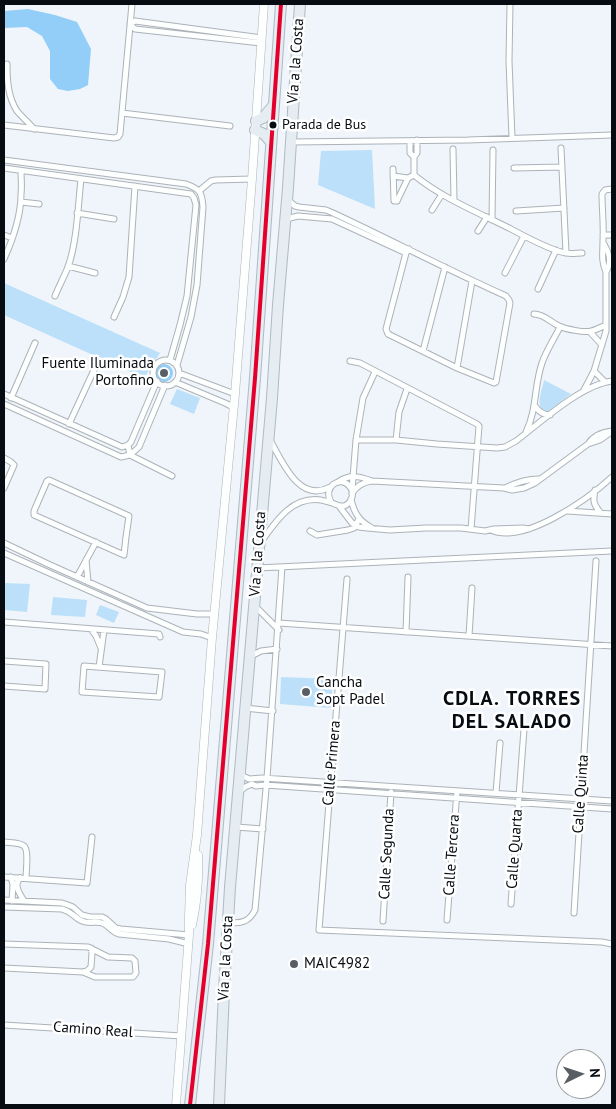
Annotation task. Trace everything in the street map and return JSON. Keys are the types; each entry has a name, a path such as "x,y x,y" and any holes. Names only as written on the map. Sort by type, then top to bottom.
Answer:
{"highway":[{"name":"Vía a la Costa","path":"192,1105 192,1089 208,944 255,378 281,4"},
{"name":"Vía a la Costa","path":"219,1105 228,922 287,199 300,4"},
{"path":"271,142 256,125 274,106"},
{"path":"213,1105 224,991"}],"street":[{"path":"4,125 118,137 120,134 132,4"},
{"path":"176,1105 189,944 198,884 197,835 214,614 235,394 264,4"},
{"path":"510,4 509,61 512,138"},
{"path":"130,24 135,21 262,41"},
{"path":"7,64 10,96 18,111 34,129"},
{"path":"122,113 230,126"},
{"path":"290,142 612,135"},
{"path":"410,140 410,153 414,157"},
{"path":"393,169 394,201 396,202 411,177 414,157 417,153 417,140"},
{"path":"562,148 566,253"},
{"path":"453,149 454,200"},
{"path":"492,220 493,150"},
{"path":"4,160 186,184 197,188 202,196 203,206 197,285 191,316 176,365"},
{"path":"51,175 52,166"},
{"path":"514,168 562,167"},
{"path":"4,168 190,194 194,198 196,205 187,296 170,360"},
{"path":"4,259 18,219 21,202 21,170"},
{"path":"393,176 411,177 492,220 556,250 566,253 582,253"},
{"path":"199,191 211,181 252,178"},
{"path":"55,296 68,266 72,250 81,179"},
{"path":"114,318 129,276 135,186"},
{"path":"584,390 594,371 606,328 609,284 602,252 602,194 605,190 612,189"},
{"path":"432,210 442,194"},
{"path":"287,199 299,208 333,213 407,251"},
{"path":"21,202 39,204"},
{"path":"516,211 564,208"},
{"path":"321,218 322,210"},
{"path":"77,213 114,219"},
{"path":"285,221 298,216 332,219 446,267 506,296 510,303 496,382 492,383 457,368 386,332 407,251"},
{"path":"478,231 487,217"},
{"path":"4,235 12,238"},
{"path":"603,235 612,235"},
{"path":"506,273 524,236"},
{"path":"538,289 556,250"},
{"path":"190,261 199,262"},
{"path":"68,266 95,273"},
{"path":"423,351 446,267"},
{"path":"457,368 472,280"},
{"path":"534,314 544,316 560,327 590,332 606,328 612,331"},
{"path":"526,434 531,424 543,362 560,327"},
{"path":"590,332 602,345"},
{"path":"11,398 35,343"},
{"path":"170,360 176,365 179,373 175,382 165,385 157,381 154,374 155,366 162,361 170,360"},
{"path":"350,361 376,372 479,426 471,528"},
{"path":"70,424 94,370"},
{"path":"594,371 605,382"},
{"path":"352,495 356,440 363,398 376,372"},
{"path":"179,373 235,394"},
{"path":"4,394 122,447 131,442 157,381"},
{"path":"195,390 199,381"},
{"path":"356,440 396,440 497,448 516,441 584,390 612,381"},
{"path":"175,382 233,407"},
{"path":"4,404 121,457 130,455 139,448 165,385"},
{"path":"214,398 217,388"},
{"path":"396,440 399,412 408,389"},
{"path":"535,405 541,413 550,415"},
{"path":"339,506 344,506 348,503 359,485 372,481 475,488 504,488 532,479 539,479 597,436 607,431 612,431"},
{"path":"268,438 288,472 298,483 304,494 339,506 347,517 363,528 390,530 471,528 491,530 502,534 524,531 566,511 612,477"},
{"path":"128,445 130,455"},
{"path":"130,455 172,476"},
{"path":"4,458 14,465 4,488"},
{"path":"258,547 282,515 310,490 325,490 345,478 354,476 372,481"},
{"path":"49,480 129,516 124,555 96,542 34,514 49,480"},
{"path":"338,482 345,483 351,488 354,512 359,519 375,529"},
{"path":"330,487 328,495 331,502"},
{"path":"595,490 593,503 600,512"},
{"path":"566,511 612,514"},
{"path":"341,532 347,525 347,517"},
{"path":"310,531 317,535 341,532 352,529 359,519"},
{"path":"77,577 96,542"},
{"path":"4,543 147,608 197,614 214,614"},
{"path":"257,568 612,551"},
{"path":"4,553 183,632 201,634 212,638"},
{"path":"86,559 88,582"},
{"name":"Calle Quinta","path":"574,913 596,561"},
{"path":"228,922 241,923 247,921 255,910 268,778 282,567"},
{"path":"65,580 68,573"},
{"path":"406,632 408,577"},
{"name":"Calle Primera","path":"347,579 319,930 602,942 612,944"},
{"path":"469,636 472,588"},
{"path":"254,605 279,630"},
{"path":"4,622 159,634 160,638"},
{"path":"279,623 612,646"},
{"path":"91,629 101,649"},
{"path":"99,667 104,630"},
{"path":"251,642 266,650"},
{"path":"251,656 266,650 277,649"},
{"path":"4,661 46,664 45,689 4,686"},
{"path":"84,666 99,667 162,672 159,697 82,692 84,666"},
{"path":"245,708 272,711"},
{"name":"Calle Quarta","path":"511,904 524,728"},
{"path":"496,793 500,743"},
{"path":"239,774 249,779 268,778 612,801"},
{"path":"238,794 245,787 252,784 256,786 266,785 612,809"},
{"name":"Calle Segunda","path":"383,921 391,786"},
{"name":"Calle Tercera","path":"447,920 457,790"},
{"path":"235,827 262,829"},
{"path":"4,877 87,883 92,837"},
{"path":"4,842 21,844 25,847 27,852 26,878"},
{"path":"11,877 13,885 12,901"},
{"path":"20,878 17,880 17,889 24,901"},
{"path":"4,900 68,905 74,907 82,915 102,917 116,928 121,929 190,934"},
{"path":"44,902 44,908"},
{"path":"4,907 67,910 84,922 102,923 114,933 169,939 189,944"},
{"path":"4,944 91,948 108,957 132,958 136,961 136,973 133,977 95,977 83,972 4,968"},
{"path":"83,972 92,967 91,948"},
{"name":"Camino Real","path":"4,1025 182,1036"}],"shaded area":[{"path":"28,9 77,22 91,49 88,85 80,89 68,91 58,89 50,79 50,51 42,36 27,27 4,28 4,11"},
{"path":"372,150 375,209 318,185 321,151"},
{"path":"4,283 160,353 144,378 4,315"},
{"name":"Fuente Iluminada Portofino","path":"164,364 170,367 173,373 170,379 164,382 158,379 155,373 158,367"},
{"path":"544,380 571,394 547,412 543,411 540,404"},
{"path":"177,389 200,398 194,414 170,404"},
{"path":"4,583 30,584 27,612 4,610"},
{"path":"53,597 87,600 85,617 51,615"},
{"path":"100,605 119,612 114,623 96,615"},
{"name":"Cancha Sopt Padel","path":"281,677 333,679 331,708 280,704"}],"transit line":[{"path":"190,1105 208,944 255,378 281,4"}],"place":[{"name":"Parada de Bus","path":"273,125"},
{"name":"Fuente Iluminada Portofino","path":"164,373"},
{"name":"Cancha Sopt Padel","path":"306,692"},
{"name":"MAIC4982","path":"294,964"}],"district":[{"name":"CDLA. TORRES DEL SALADO","path":"512,710"}]}
